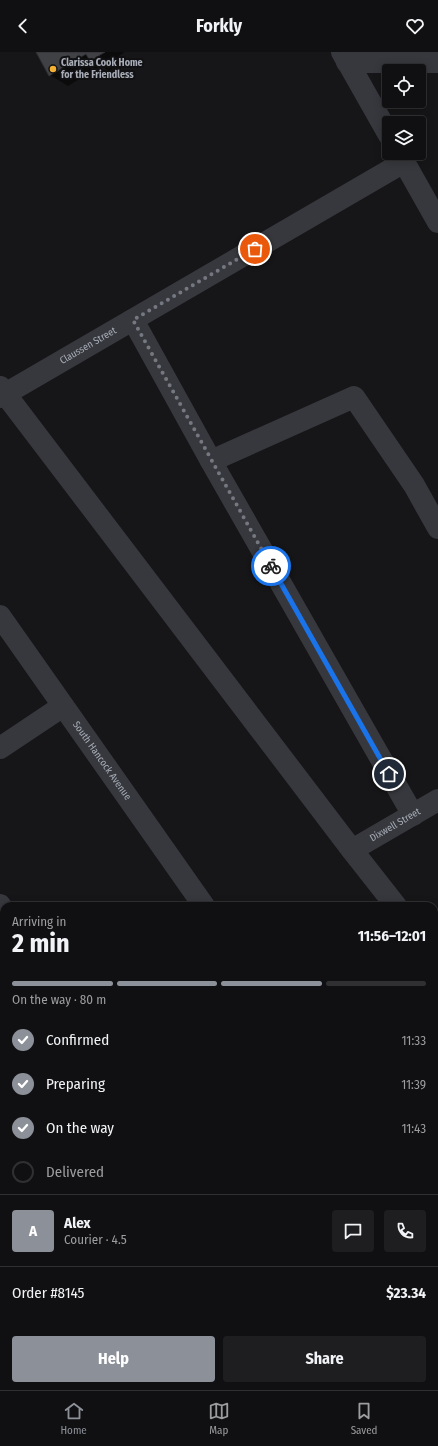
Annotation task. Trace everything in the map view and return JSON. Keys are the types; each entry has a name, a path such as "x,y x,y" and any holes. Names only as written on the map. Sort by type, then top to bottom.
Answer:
{"street":[{"path":"345,57 438,62"},
{"path":"345,57 382,123"},
{"name":"Claussen Street","path":"2,393 133,320 399,160"},
{"path":"403,160 435,213"},
{"path":"133,320 211,461 412,815"},
{"path":"2,393 393,902"},
{"path":"211,461 354,397 414,485 438,528"},
{"name":"South Hancock Avenue","path":"0,616 201,902"},
{"path":"0,748 63,706"},
{"name":"Dixwell Street","path":"352,850 438,800"}],"building":[{"name":"Clarissa Cook Home for the Friendless","path":"36,52 105,52 90,61 86,54 49,76"}],"way so far":[{"path":"255,249 133,320 271,566"}],"place":[{"name":"Clarissa Cook Home for the Friendless","path":"53,69"}],"route":[{"path":"271,566 389,774"}]}
